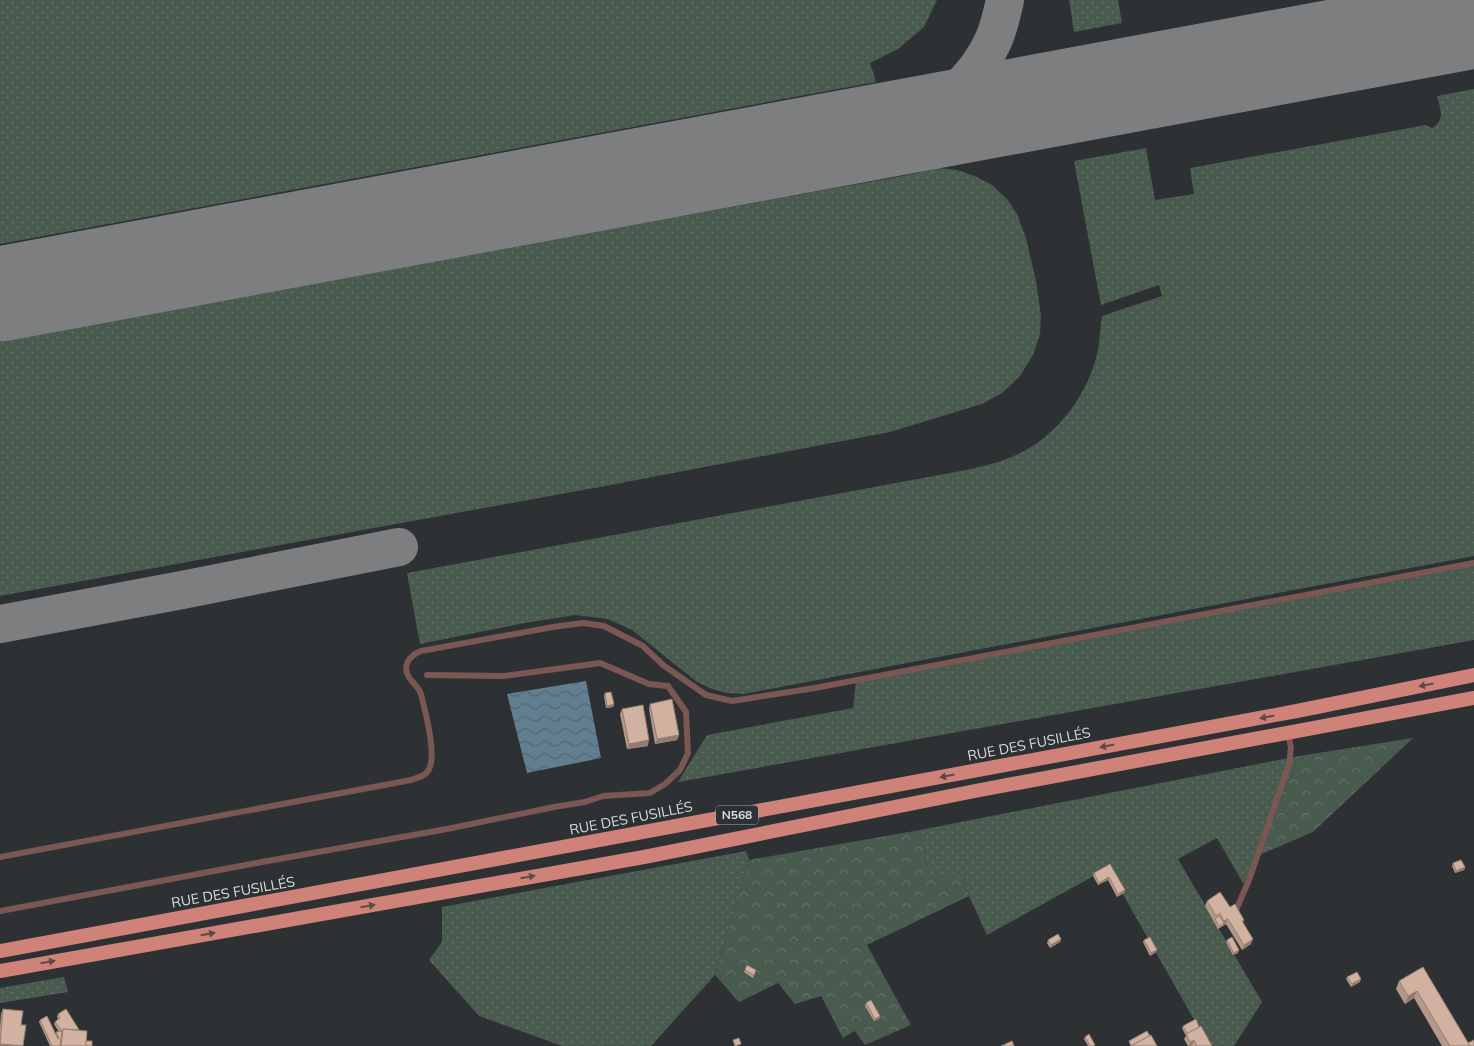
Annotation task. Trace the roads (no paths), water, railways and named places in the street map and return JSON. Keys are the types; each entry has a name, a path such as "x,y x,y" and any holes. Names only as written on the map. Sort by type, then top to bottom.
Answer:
{"highway":[{"name":"RUE DES FUSILLÉS","path":"0,951 1297,711 1474,675"},
{"name":"N568","path":"0,971 644,857 974,791 1474,698"}],"lane":[{"path":"0,857 421,777 428,771 432,763 432,749 420,690 410,679 407,662 415,653 421,651 553,627 583,623 604,626 642,646 663,665 706,695 732,701 814,688 1474,563"},
{"path":"0,911 456,828 585,802 603,796 650,793 680,770 688,753 686,712 668,686 650,684 600,663 504,676 427,674"},
{"path":"668,686 677,675"},
{"path":"1236,910 1249,880 1289,764 1291,748 1288,733"}],"water":[{"path":"586,681 601,758 527,773 507,694"}]}
